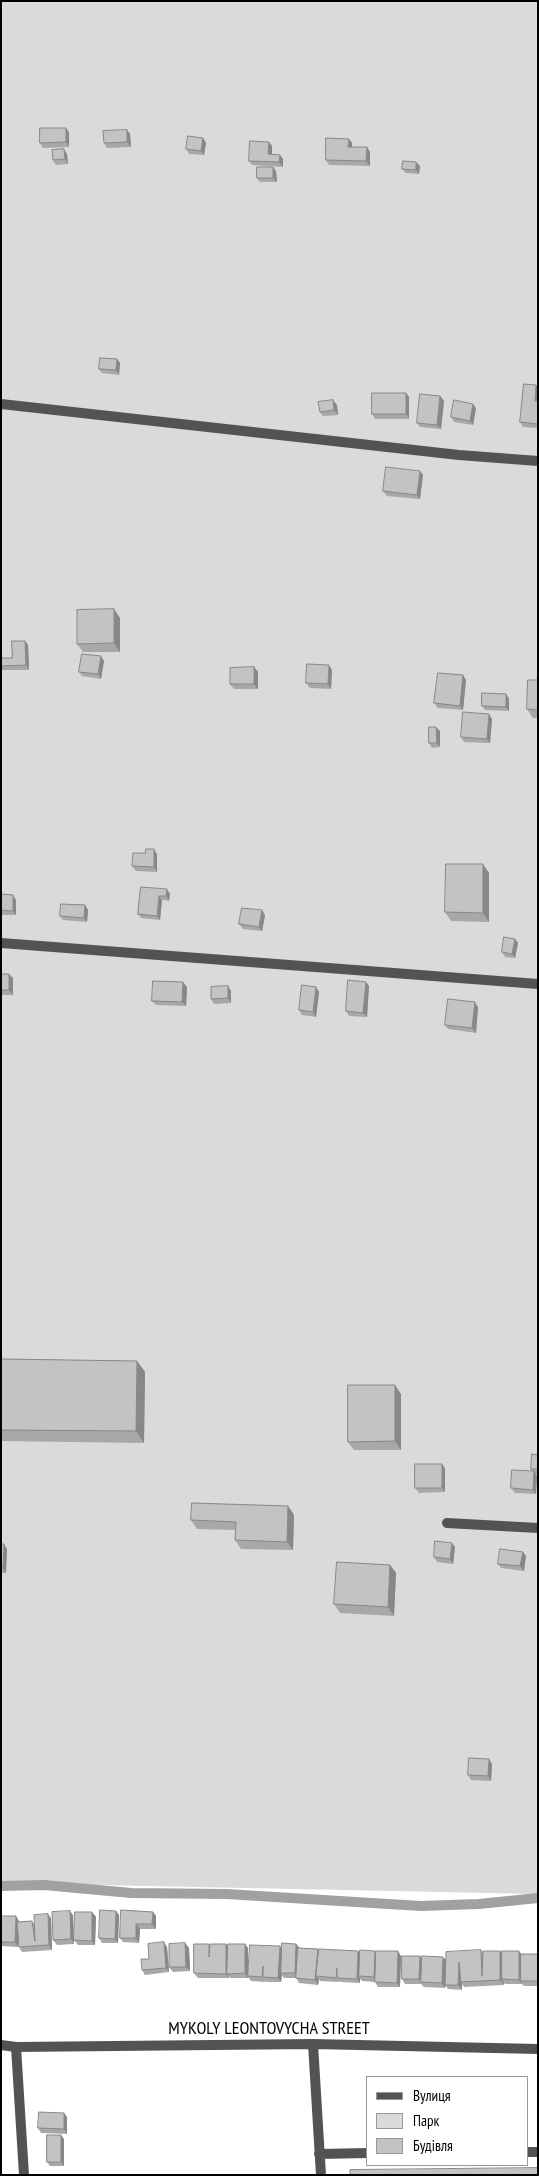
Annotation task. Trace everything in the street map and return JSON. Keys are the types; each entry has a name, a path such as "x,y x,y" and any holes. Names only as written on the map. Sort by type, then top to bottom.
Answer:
{"street":[{"path":"1,404 459,455 538,461"},
{"path":"1,943 538,984"},
{"path":"447,1523 538,1528"},
{"path":"313,2044 320,2175"},
{"name":"MYKOLY LEONTOVYCHA STREET","path":"1,2045 16,2047 313,2044 538,2049"},
{"path":"16,2047 24,2175"},
{"path":"319,2154 366,2153"}],"green space":[{"path":"1,1 538,1 538,1894 1,1883"}],"building":[{"path":"40,128 66,128 66,142 40,143"},
{"path":"127,130 127,142 104,143 103,131"},
{"path":"188,136 203,138 201,151 186,149"},
{"path":"326,138 349,139 348,147 367,147 366,161 326,160"},
{"path":"250,141 269,142 268,154 280,155 279,162 249,161"},
{"path":"64,149 65,159 53,160 52,150"},
{"path":"403,161 416,162 416,170 402,169"},
{"path":"257,167 273,167 273,178 257,178"},
{"path":"100,358 117,359 116,370 99,369"},
{"path":"524,384 536,385 535,401 538,401 538,424 520,422"},
{"path":"372,393 406,393 406,414 372,414"},
{"path":"420,394 440,396 437,425 417,423"},
{"path":"333,400 334,410 320,412 318,402"},
{"path":"454,400 473,404 470,421 451,417"},
{"path":"386,467 420,471 417,495 383,491"},
{"path":"114,609 114,643 77,644 77,610"},
{"path":"12,641 25,641 26,665 1,666 1,658 12,658"},
{"path":"82,654 101,656 98,674 79,672"},
{"path":"307,664 329,665 328,684 306,683"},
{"path":"254,667 254,684 230,684 230,668"},
{"path":"438,673 463,675 460,706 434,703"},
{"path":"528,680 538,680 538,710 527,709"},
{"path":"482,693 506,694 506,707 482,706"},
{"path":"463,712 489,714 487,739 461,737"},
{"path":"429,727 436,727 437,743 429,743"},
{"path":"146,849 154,849 154,867 132,866 133,853 145,853"},
{"path":"446,864 483,864 483,913 445,912"},
{"path":"141,887 167,889 166,896 159,896 157,916 138,914"},
{"path":"1,894 13,895 13,911 1,910"},
{"path":"61,904 85,905 84,918 60,916"},
{"path":"242,908 262,910 259,927 239,924"},
{"path":"504,937 515,939 512,954 502,952"},
{"path":"1,974 9,974 9,990 1,990"},
{"path":"348,980 366,982 363,1013 346,1011"},
{"path":"153,981 183,982 182,1002 152,1001"},
{"path":"302,985 316,987 313,1012 299,1010"},
{"path":"228,986 228,998 211,999 211,987"},
{"path":"448,999 475,1002 472,1028 445,1025"},
{"path":"1,1359 137,1361 136,1431 1,1430"},
{"path":"348,1385 395,1385 395,1441 348,1442"},
{"path":"532,1454 538,1455 538,1469 531,1469"},
{"path":"415,1464 442,1464 442,1488 415,1488"},
{"path":"512,1470 534,1471 533,1490 511,1488"},
{"path":"192,1503 288,1506 287,1542 235,1540 236,1522 191,1520"},
{"path":"435,1541 452,1543 450,1559 434,1557"},
{"path":"1,1544 4,1544 3,1568 1,1568"},
{"path":"500,1549 523,1552 520,1566 498,1564"},
{"path":"337,1562 390,1565 388,1607 334,1604"},
{"path":"469,1758 489,1759 488,1776 468,1775"},
{"path":"100,1910 116,1911 115,1939 99,1938"},
{"path":"121,1910 153,1912 152,1924 136,1924 136,1938 120,1938"},
{"path":"70,1911 71,1939 53,1940 52,1912"},
{"path":"75,1912 92,1912 92,1941 74,1940"},
{"path":"48,1914 49,1945 19,1947 17,1922 32,1921 35,1941 34,1915"},
{"path":"1,1916 16,1916 15,1942 1,1942"},
{"path":"164,1942 166,1968 142,1970 141,1959 149,1959 148,1944"},
{"path":"185,1943 186,1967 169,1967 169,1944"},
{"path":"282,1943 296,1944 295,1973 281,1973"},
{"path":"194,1944 209,1944 209,1957 210,1944 226,1944 226,1974 194,1973"},
{"path":"228,1944 245,1944 245,1973 227,1974"},
{"path":"250,1945 280,1946 278,1978 263,1977 263,1966 262,1977 248,1976"},
{"path":"298,1948 318,1949 315,1980 296,1978"},
{"path":"319,1949 358,1951 357,1979 337,1978 337,1968 336,1978 316,1976"},
{"path":"360,1950 375,1951 374,1977 359,1976"},
{"path":"481,1950 482,1976 483,1951 500,1951 500,1980 461,1982 459,1962 458,1985 445,1985 446,1952"},
{"path":"376,1951 398,1951 397,1983 375,1982"},
{"path":"502,1951 519,1951 519,1980 502,1979"},
{"path":"521,1954 538,1954 538,1981 521,1981"},
{"path":"402,1956 420,1956 419,1979 402,1979"},
{"path":"422,1956 443,1957 442,1983 421,1982"},
{"path":"39,2112 64,2113 64,2129 38,2128"},
{"path":"47,2135 61,2135 61,2162 47,2162"},
{"path":"538,2168 538,2175 350,2175 350,2170"}],"waterway":[{"path":"1,1886 44,1885 131,1893 226,1894 421,1906 479,1904 538,1898"}]}
